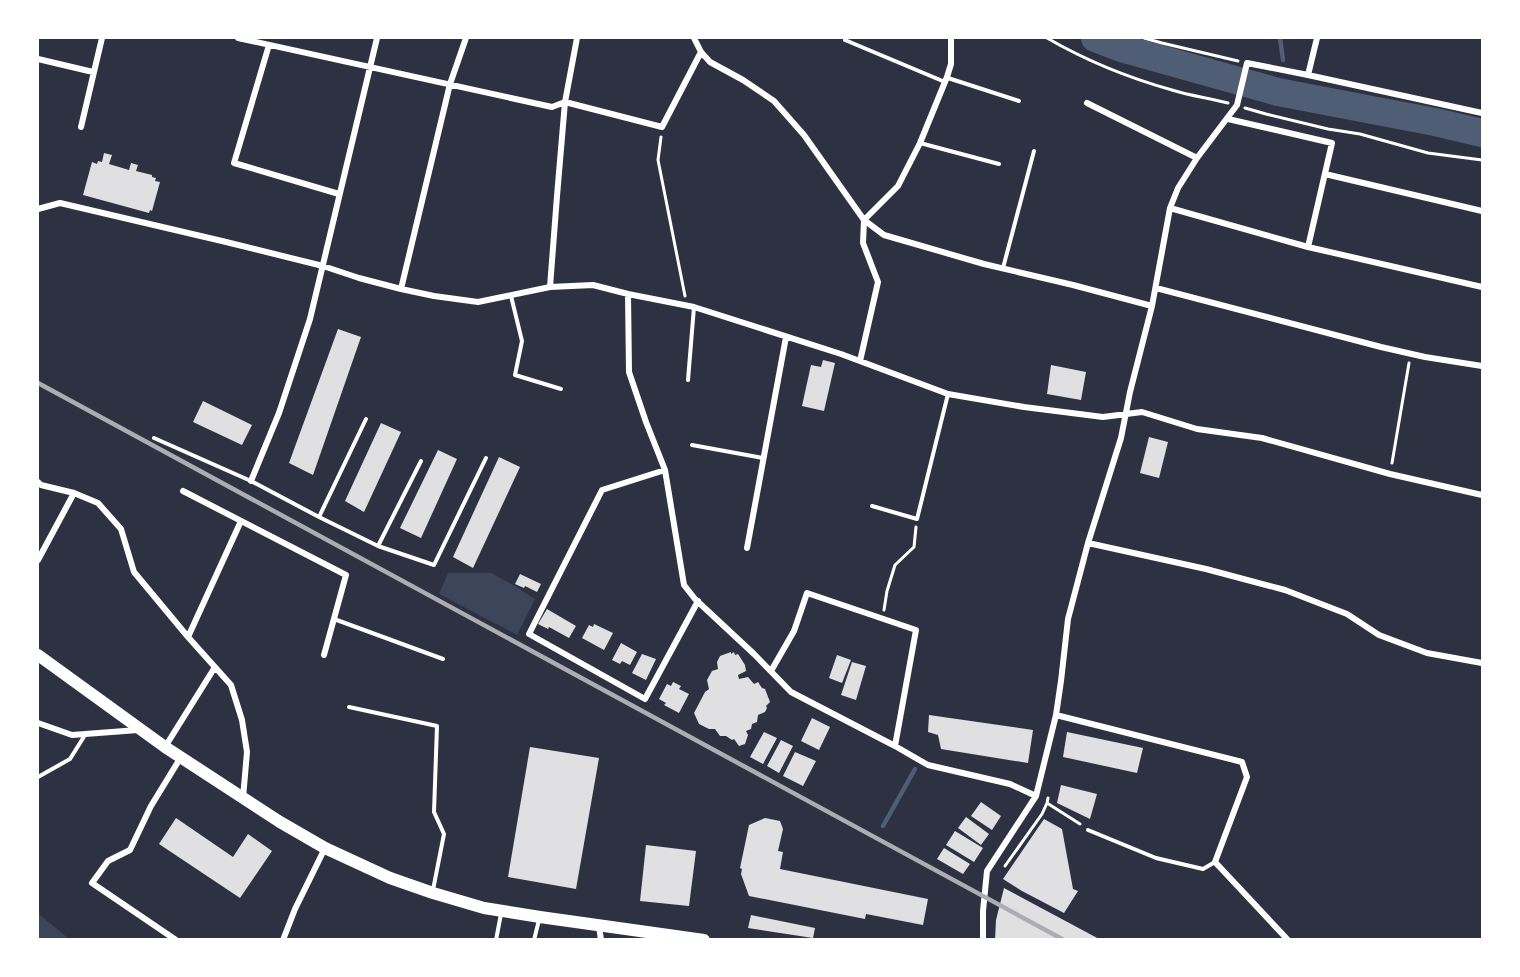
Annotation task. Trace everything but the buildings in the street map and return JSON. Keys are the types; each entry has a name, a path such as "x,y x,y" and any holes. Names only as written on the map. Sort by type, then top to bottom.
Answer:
{"main road":[{"path":"38,655 165,747 280,822 325,848 390,878 484,908 704,939"}],"street":[{"path":"81,127 102,38"},
{"path":"238,38 552,107 565,102 662,127 701,52"},
{"path":"251,481 279,413 310,319 377,38"},
{"path":"401,289 450,84 466,38"},
{"path":"550,287 565,102 577,38"},
{"path":"694,38 701,52 710,62 743,80 774,101 804,135 864,220 884,235 1003,269 1152,306"},
{"path":"860,361 878,282 863,243 864,220 898,186 920,143 951,64 951,38"},
{"path":"1308,75 1317,38"},
{"path":"269,45 234,163 339,194"},
{"path":"38,59 93,72"},
{"path":"983,939 987,871 1036,796 1056,715 1068,619 1088,543 1121,438 1156,288 1170,208 1178,188 1197,158 1237,105 1246,65 1308,75 1482,113"},
{"path":"1087,103 1197,158"},
{"path":"1228,119 1332,143 1308,247"},
{"path":"1325,174 1482,211"},
{"path":"38,209 60,204 222,240 401,289 478,302 550,287 594,285 690,306 860,361 948,394 1103,417 1142,412 1197,429 1262,438 1390,474 1482,495"},
{"path":"1170,208 1308,247 1482,287"},
{"path":"1156,288 1410,354 1482,366"},
{"path":"628,294 628,372 665,470 684,585 791,692 928,765 1010,784 1036,796"},
{"path":"747,548 786,337"},
{"path":"665,470 602,490 529,634 645,699 698,601"},
{"path":"38,482 41,485 74,492 98,503 121,529 134,573 231,685 242,720 247,752 243,798"},
{"path":"183,491 346,575 324,655"},
{"path":"38,560 74,492"},
{"path":"188,637 241,521"},
{"path":"1088,543 1206,569 1285,590 1347,614 1379,635 1427,653 1482,663"},
{"path":"771,671 794,631 807,593 916,630 895,746"},
{"path":"165,747 215,667"},
{"path":"1056,715 1242,762 1247,777 1215,862 1288,939"},
{"path":"38,723 72,735 141,730"},
{"path":"176,939 92,883 108,861 130,850 151,806 181,757"},
{"path":"283,939 325,848"},
{"path":"599,926 601,939"}],"lane":[{"path":"845,40 946,80 1018,102"},
{"path":"920,143 999,164"},
{"path":"1003,269 1034,151"},
{"path":"510,295 522,341 515,375 561,389"},
{"path":"688,380 690,306"},
{"path":"872,506 916,519 948,394"},
{"path":"319,517 366,419"},
{"path":"154,438 251,481 378,546 434,565 486,458"},
{"path":"692,445 763,458"},
{"path":"378,546 421,461"},
{"path":"334,619 443,659"},
{"path":"349,706 437,726 434,812 444,834 433,893"},
{"path":"38,777 70,759 85,735"},
{"path":"1088,830 1156,858 1203,869 1215,862"},
{"path":"496,939 502,911"},
{"path":"534,939 540,917"}],"path":[{"path":"1047,38 1100,64 1148,83 1190,95 1328,129 1360,134 1428,153 1482,160"},
{"path":"1144,38 1246,65"},
{"path":"662,127 658,160 690,306"},
{"path":"1390,474 1410,354"},
{"path":"883,620 886,591 895,565 914,546 916,519"},
{"path":"1003,869 1042,814 1049,793"},
{"path":"1047,803 1088,830"}],"shaded area":[{"path":"448,573 491,573 535,599 517,635 439,594"},
{"path":"38,913 69,939 38,939"}],"waterway":[{"path":"1095,38 1121,48 1278,92 1482,133"},
{"path":"1280,38 1283,60"},
{"path":"1284,81 1284,93"},
{"path":"883,826 915,769"}],"railway":[{"path":"38,383 1064,940"}]}
